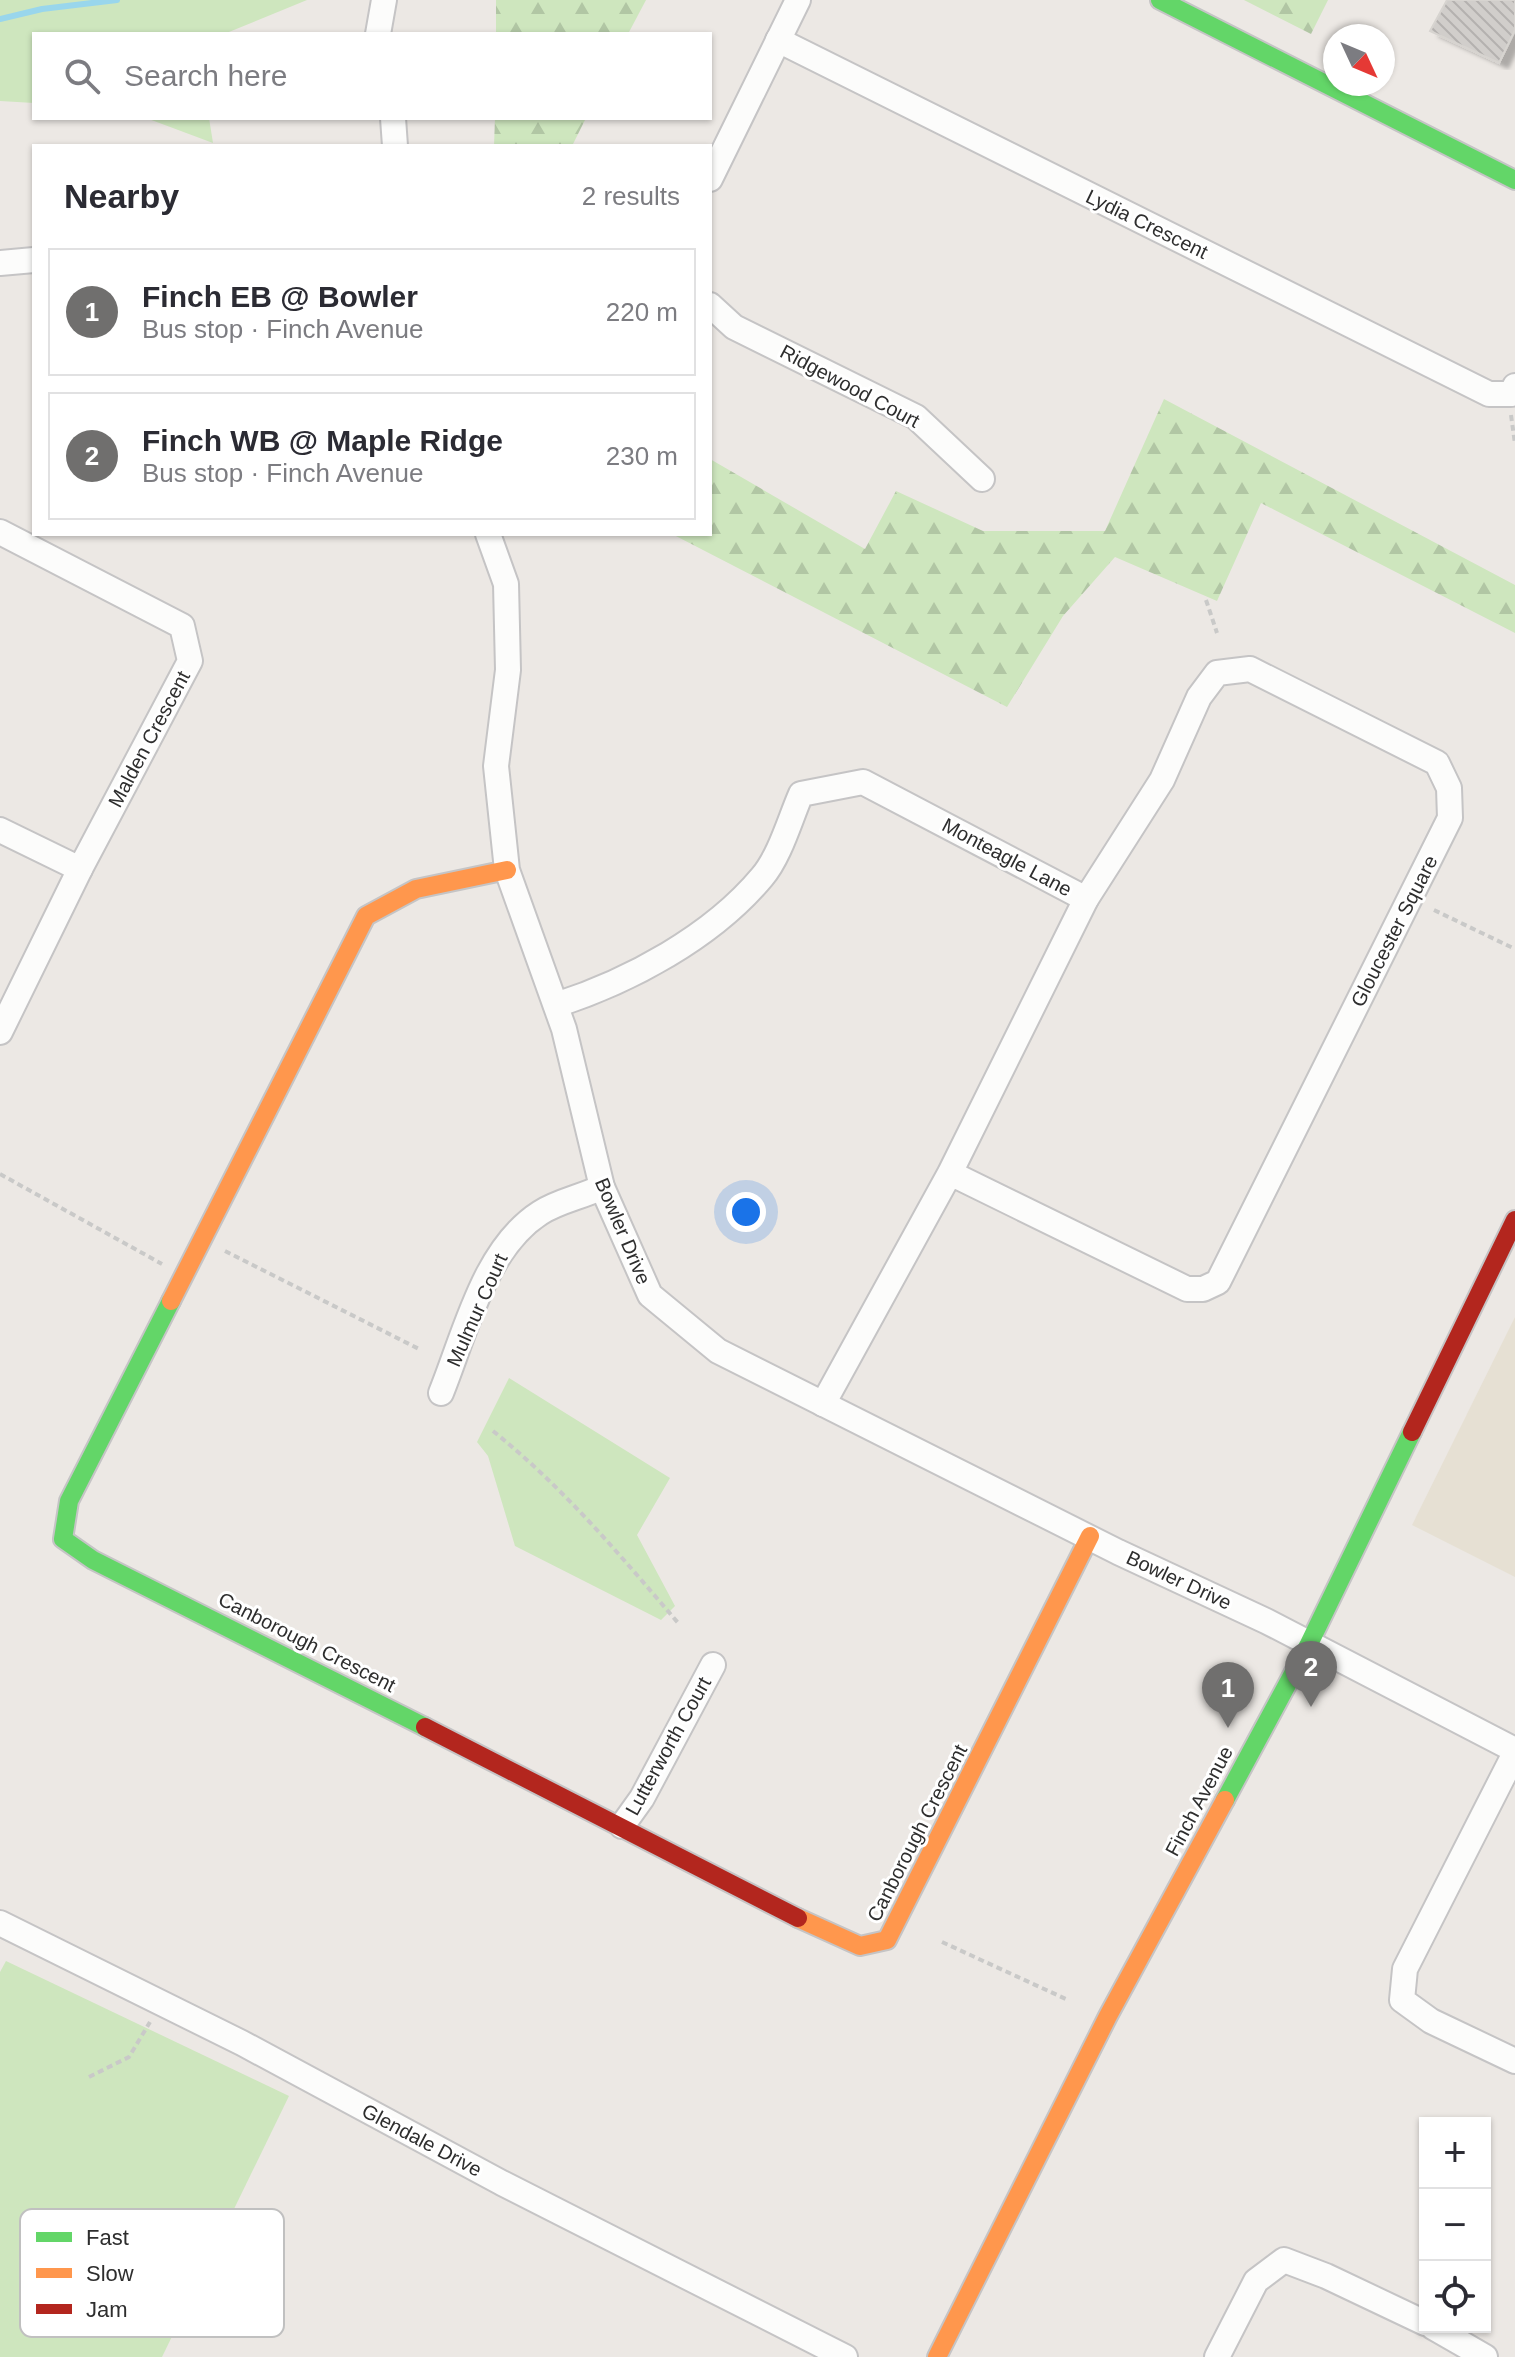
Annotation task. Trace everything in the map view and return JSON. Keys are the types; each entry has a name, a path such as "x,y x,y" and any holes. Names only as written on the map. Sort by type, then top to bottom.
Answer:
{"street":[{"path":"378,32 384,0"},
{"path":"712,175 798,0"},
{"path":"1160,0 1515,180"},
{"name":"Lydia Crescent","path":"778,40 1489,394 1513,390"},
{"path":"393,120 395,144"},
{"path":"0,263 32,260"},
{"name":"Ridgewood Court","path":"712,307 734,327 916,417 982,479"},
{"name":"Malden Crescent","path":"0,532 182,626 190,661 80,869 0,1032"},
{"name":"Bowler Drive","path":"489,536 506,584 508,670 496,766 507,870 556,1005 602,1187 650,1295 718,1351 1309,1644 1515,1752"},
{"name":"Gloucester Square","path":"950,1173 1187,1289 1203,1289 1218,1282 1450,818 1449,788 1437,763 1250,669 1217,673 1199,697 1162,780 1086,899"},
{"name":"Monteagle Lane","path":"556,1005 583,996 654,960 717,922 765,875 801,794 863,782 1086,899 950,1173 823,1404"},
{"path":"0,830 80,869"},
{"name":"Canborough Crescent","path":"507,870 423,884 389,897 366,916 69,1501 63,1539 93,1560 622,1826 807,1923 860,1946 887,1940 1090,1536"},
{"name":"Mulmur Court","path":"441,1393 485,1283 512,1235 542,1211 602,1187"},
{"name":"Finch Avenue","path":"937,2357 1108,2016 1309,1644 1515,1220"},
{"name":"Lutterworth Court","path":"622,1826 642,1798 713,1665"},
{"path":"1515,1752 1405,1969 1402,2000 1431,2021 1515,2061"},
{"name":"Glendale Drive","path":"0,1923 242,2043 502,2183 845,2357"},
{"path":"1217,2357 1256,2281 1284,2260 1326,2276 1419,2320"},
{"path":"1443,2333 1485,2357"}],"path":[{"path":"1513,390 1515,444"},
{"path":"1206,600 1217,633"},
{"path":"1434,910 1515,949"},
{"path":"0,1174 184,1276"},
{"path":"201,1239 421,1350"},
{"path":"493,1431 530,1461 602,1532 679,1624"},
{"path":"942,1942 1068,2000"},
{"path":"89,2077 129,2057 150,2022"}],"shaded area":[{"path":"1515,1317 1515,1577 1412,1525"}],"green space":[{"path":"0,0 307,0 229,32 32,32 32,103 0,101"},
{"path":"496,0 646,0 629,32 496,32"},
{"path":"1244,0 1328,0 1311,34"},
{"path":"151,120 209,120 213,143"},
{"path":"495,120 585,120 573,144 494,144"},
{"path":"1164,399 1515,585 1515,633 1261,503 1217,601 1115,557 1063,616 1007,707 676,536 712,536 712,460 865,549 896,491 983,531 1105,531"},
{"path":"509,1378 670,1478 637,1535 675,1606 661,1620 515,1546 488,1456 477,1442"},
{"path":"6,1961 289,2096 234,2209 20,2209 20,2337 172,2337 162,2357 0,2357 0,1972"}],"building":[{"path":"1447,0 1515,0 1515,30 1499,63 1430,31"}],"waterway":[{"path":"0,19 42,9 117,0"}],"traffic: fast":[{"path":"1160,0 1515,180"},
{"path":"171,1301 69,1501 63,1539 93,1560 425,1727"},
{"path":"1225,1800 1309,1644 1412,1432"}],"traffic: slow":[{"path":"171,1301 366,916 416,889 507,870"},
{"path":"798,1918 860,1946 887,1940 1090,1536"},
{"path":"937,2357 1108,2016 1225,1800"}],"traffic: jam":[{"path":"1412,1432 1515,1220"},
{"path":"425,1727 798,1918"}],"place":[{"name":"Finch WB @ Maple Ridge","path":"1311,1707"},
{"name":"Finch EB @ Bowler","path":"1228,1728"}]}
